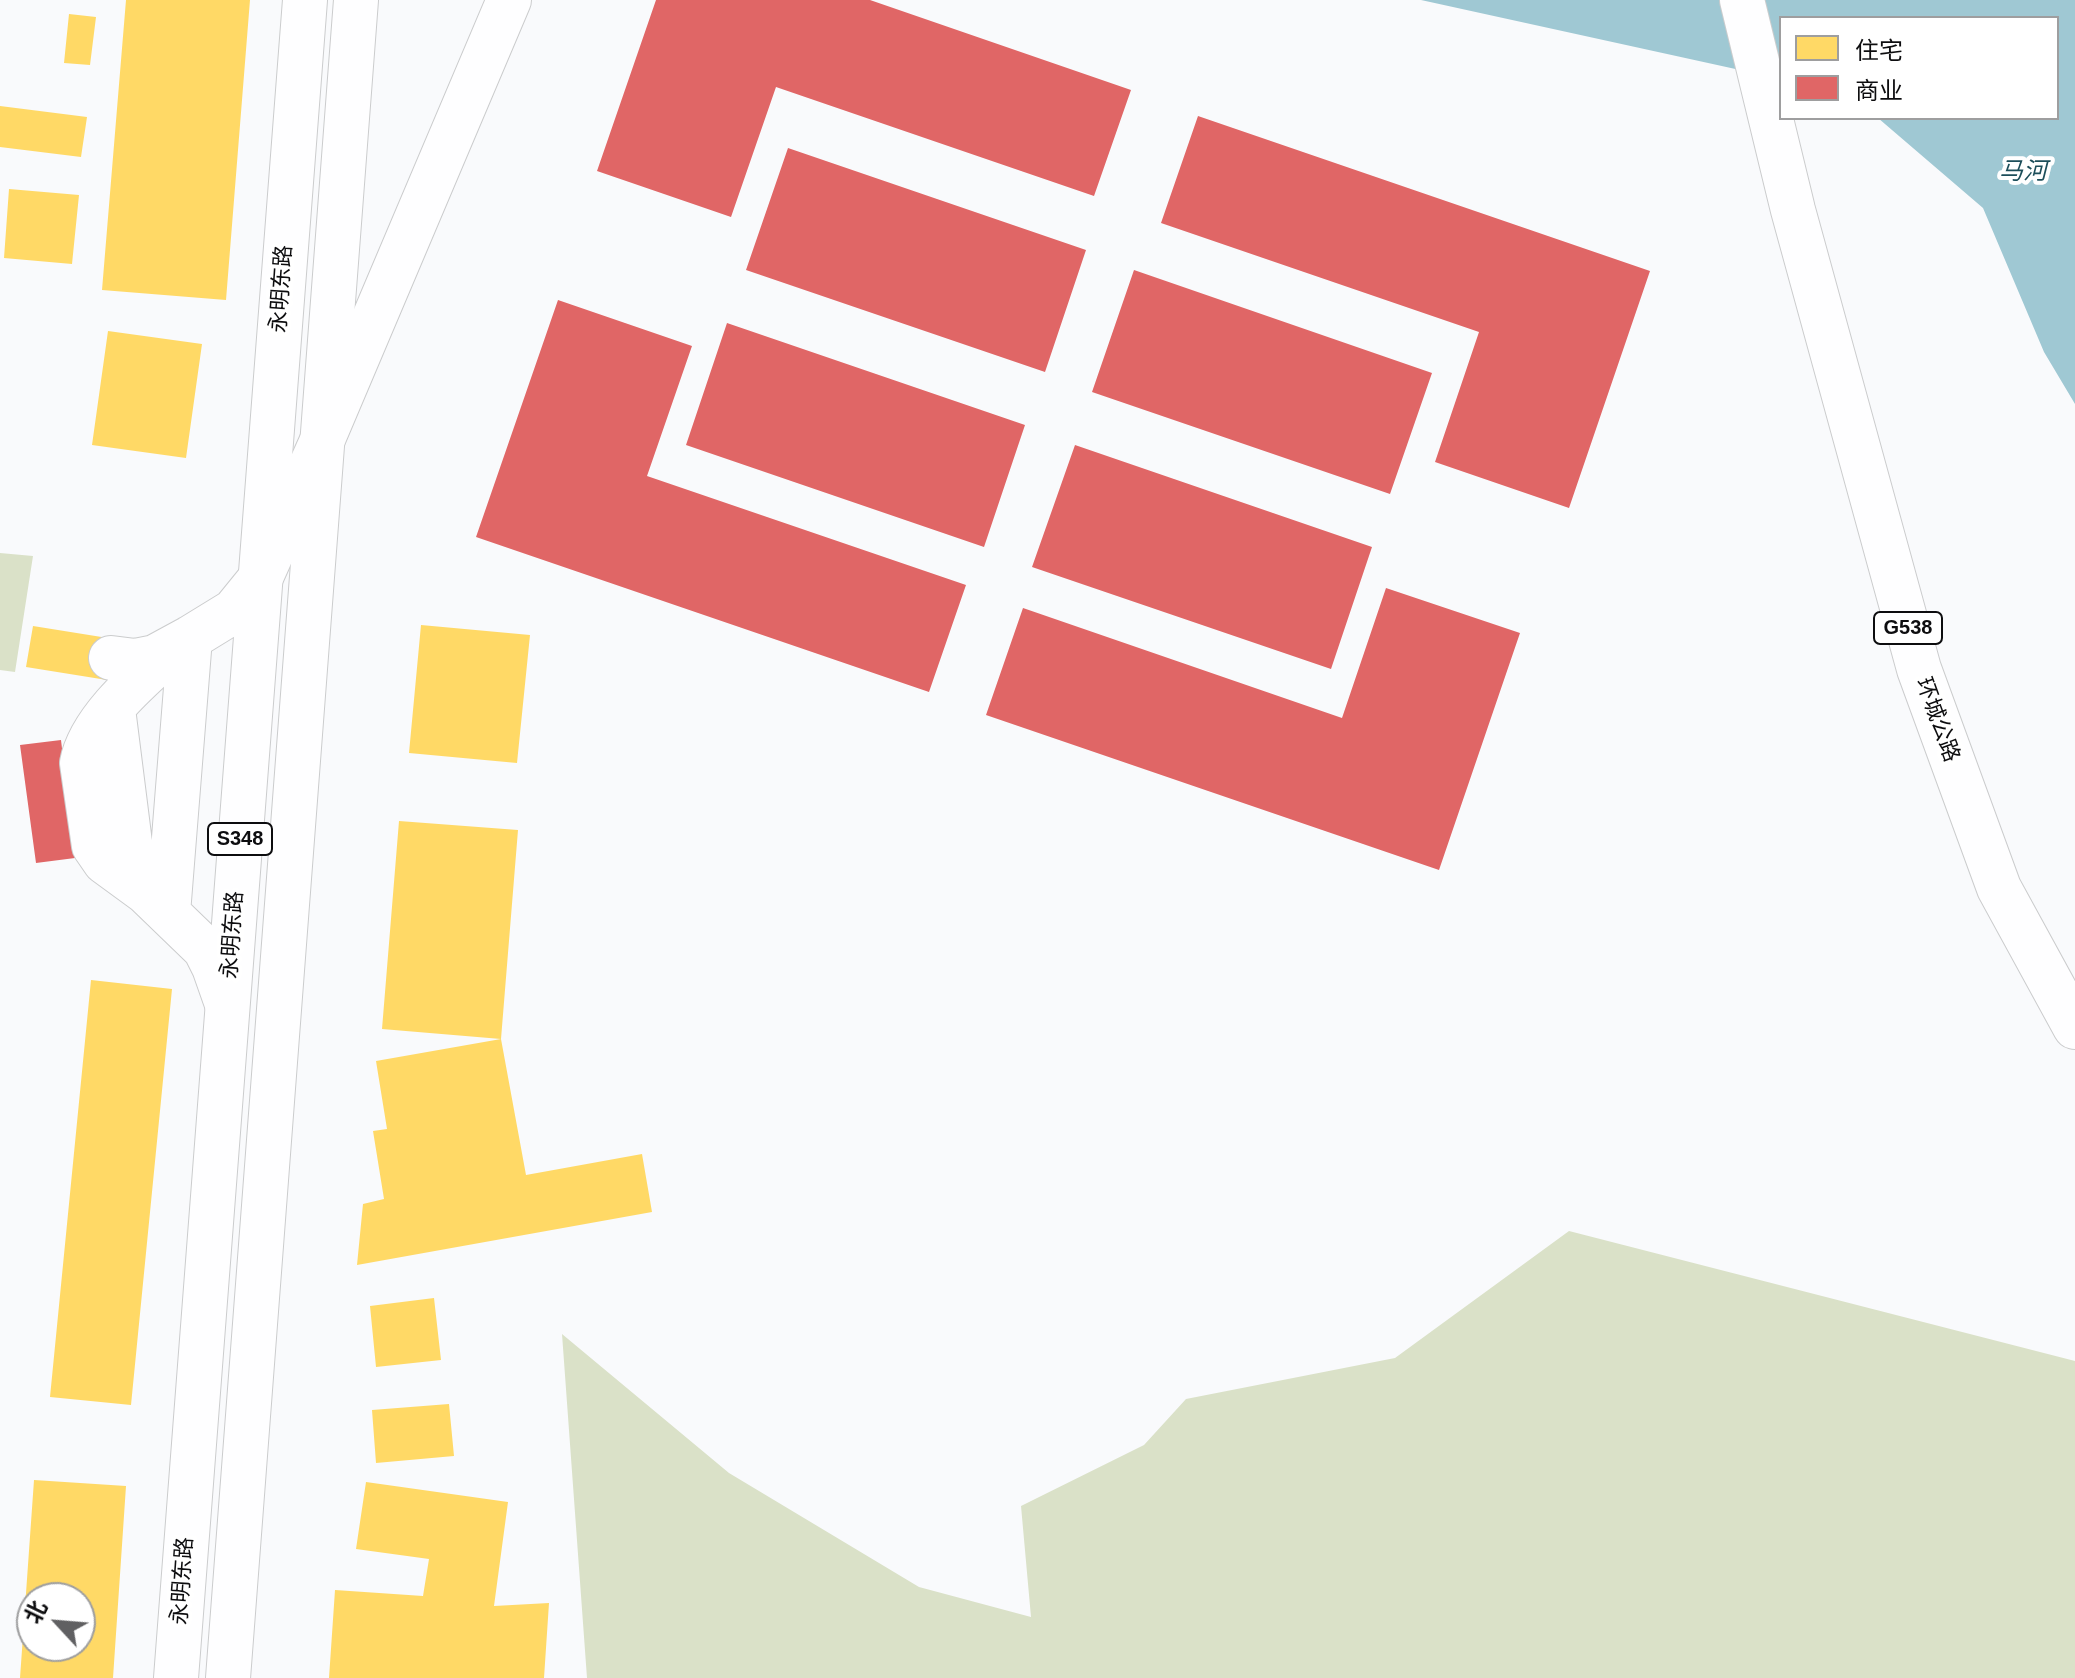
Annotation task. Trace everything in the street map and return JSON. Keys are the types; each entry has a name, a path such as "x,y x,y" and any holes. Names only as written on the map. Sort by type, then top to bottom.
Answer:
{"main road":[{"name":"永明东路","path":"176,1678 305,0"},
{"name":"S348","path":"228,1678 356,0"},
{"path":"111,658 135,661 155,657 234,611 260,579 322,441 509,0"},
{"name":"环城公路","path":"1742,0 1793,210 1919,669 1999,888 2075,1027"},
{"path":"184,641 145,674 105,719 123,875 205,949 227,1004"},
{"path":"168,913 184,641"}],"green space":[{"path":"0,553 33,556 15,672 0,670"},
{"path":"1569,1231 2075,1361 2075,1678 587,1678 562,1334 729,1473 919,1587 1031,1617 1021,1506 1144,1445 1186,1399 1395,1358"}],"water":[{"name":"马河","path":"1421,0 2075,0 2075,404 2044,352 1983,208 1880,120 2059,120 2059,16 1779,16 1779,79"}],"building: 住宅":[{"path":"126,0 250,0 226,300 102,290"},
{"path":"69,14 96,17 90,65 64,63"},
{"path":"0,106 87,117 81,157 0,147"},
{"path":"9,189 79,195 72,264 4,258"},
{"path":"108,331 202,344 186,458 92,445"},
{"path":"421,625 530,635 517,763 409,753"},
{"path":"33,626 114,639 107,680 26,667"},
{"path":"399,821 518,830 501,1039 382,1029"},
{"path":"91,980 172,989 131,1405 50,1397"},
{"path":"501,1039 526,1175 642,1154 652,1212 357,1265 363,1204 384,1199 373,1131 387,1129 376,1061"},
{"path":"434,1298 441,1360 376,1367 370,1306"},
{"path":"449,1404 454,1456 376,1463 372,1410"},
{"path":"34,1480 126,1486 113,1678 20,1678 21,1662 96,1662 96,1582 27,1582"},
{"path":"366,1482 508,1502 494,1606 549,1603 544,1678 329,1678 335,1590 423,1596 429,1559 356,1549"}],"building: 商业":[{"path":"656,0 870,0 1131,90 1094,196 776,87 731,217 597,171"},
{"path":"1198,116 1650,271 1569,508 1435,462 1479,332 1161,223"},
{"path":"788,148 1086,250 1045,372 746,270"},
{"path":"1134,270 1432,373 1390,494 1092,392"},
{"path":"558,300 692,346 647,476 966,585 929,692 476,537"},
{"path":"727,323 1025,425 984,547 686,445"},
{"path":"1075,445 1372,547 1331,669 1032,567"},
{"path":"1386,588 1520,633 1439,870 986,715 1023,608 1342,718"},
{"path":"61,740 75,858 36,863 20,745"}]}
